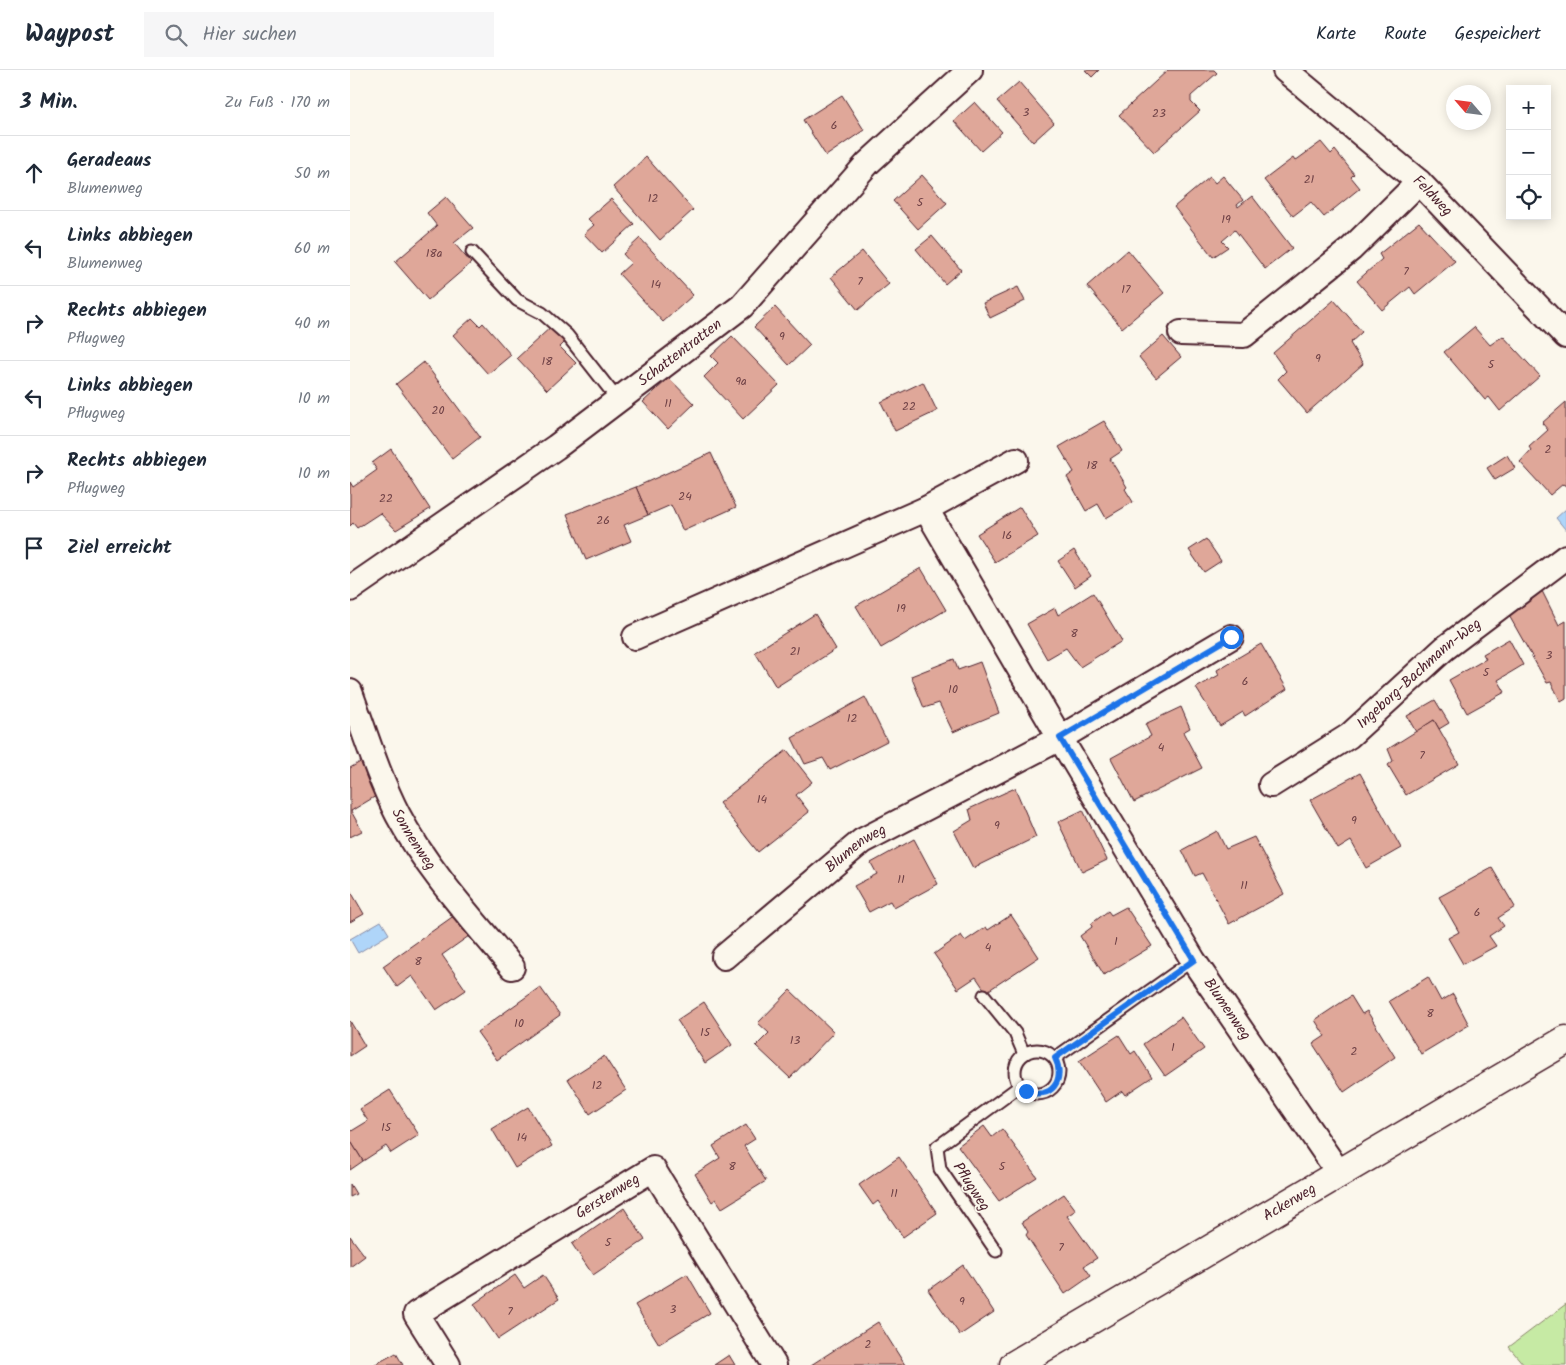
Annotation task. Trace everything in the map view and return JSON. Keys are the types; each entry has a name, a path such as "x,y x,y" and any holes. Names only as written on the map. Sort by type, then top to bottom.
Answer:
{"street":[{"name":"Schattentratten","path":"350,589 556,447 742,306 868,163 970,70"},
{"name":"Feldweg","path":"1285,70 1419,182 1566,336"},
{"path":"1181,333 1244,336 1351,249 1419,182"},
{"path":"635,637 926,509 1016,460"},
{"name":"Blumenweg","path":"926,509 1060,738 1194,960 1339,1172"},
{"name":"Ingeborg-Bachmann-Weg","path":"1271,785 1349,736 1446,648 1566,557"},
{"name":"Blumenweg","path":"724,957 862,841 1060,738 1231,637"},
{"name":"Sonnenweg","path":"350,692 377,770 399,816 433,870 512,967"},
{"name":"Ackerweg","path":"1014,1365 1566,1040"},
{"name":"Gerstenweg","path":"448,1365 416,1314 653,1169 774,1365"}],"lane":[{"path":"472,252 517,300 542,314 567,335 618,400"},
{"path":"1055,1058 1194,960"},
{"path":"984,995 1015,1033 1024,1054"},
{"path":"1033,1049 1041,1050 1049,1052 1055,1058 1060,1074 1053,1088 1041,1094 1033,1094 1020,1086 1014,1074 1015,1066 1018,1059 1024,1054 1033,1049"},
{"name":"Pflugweg","path":"996,1251 940,1168 937,1147 1020,1086"}],"green space":[{"path":"1566,1304 1566,1365 1524,1365 1509,1347"}],"water":[{"path":"1566,509 1566,529 1565,529 1556,518"},
{"path":"381,921 389,934 358,953 350,939"}],"building":[{"path":"1085,70 1099,70 1092,77"},
{"path":"1168,70 1214,70 1217,73 1191,96 1191,102 1200,111 1154,152 1119,115"},
{"path":"1019,82 1054,123 1033,142 997,101"},
{"path":"842,95 864,130 826,156 803,120"},
{"path":"975,102 1002,132 981,151 954,121"},
{"path":"1321,142 1331,154 1335,150 1354,174 1351,177 1360,188 1324,217 1311,202 1293,216 1264,180 1293,158 1295,161"},
{"path":"646,157 693,210 660,240 613,187"},
{"path":"922,175 947,203 918,229 893,201"},
{"path":"1223,176 1243,200 1237,205 1238,207 1252,196 1292,248 1265,269 1235,230 1222,241 1228,247 1213,257 1174,207 1210,177 1215,183"},
{"path":"446,197 473,228 454,243 471,263 428,300 395,262 437,226 427,213"},
{"path":"611,199 634,224 602,253 584,234 594,225 588,219"},
{"path":"1419,222 1455,261 1415,294 1410,287 1382,310 1357,281 1382,259 1379,254"},
{"path":"932,236 961,270 945,284 916,249"},
{"path":"640,238 693,295 663,322 619,274 631,263 623,254"},
{"path":"1128,250 1164,293 1122,328 1087,286"},
{"path":"862,251 889,284 858,310 831,277"},
{"path":"1018,287 1025,301 990,318 983,303"},
{"path":"1334,300 1362,332 1350,343 1363,364 1307,413 1278,379 1286,371 1273,353"},
{"path":"775,307 810,345 789,365 754,327"},
{"path":"472,318 480,326 483,323 511,355 488,374 453,335"},
{"path":"552,326 566,341 560,347 576,363 547,390 517,358"},
{"path":"1474,327 1490,345 1503,336 1540,376 1500,411 1489,397 1485,400 1444,352"},
{"path":"732,336 779,385 743,419 704,377 718,363 711,356"},
{"path":"1163,336 1181,357 1156,378 1139,357"},
{"path":"424,362 480,437 452,459 396,384"},
{"path":"669,378 694,404 668,429 643,402"},
{"path":"923,382 937,411 895,431 881,402"},
{"path":"1566,402 1566,486 1563,484 1550,495 1520,462 1531,450 1529,447 1548,430 1542,423"},
{"path":"1104,421 1122,451 1110,459 1127,487 1125,489 1133,502 1106,518 1098,504 1086,511 1067,477 1074,472 1059,447"},
{"path":"391,449 430,509 396,530 380,513 357,528 353,523 350,526 350,482 353,487 377,470 372,463"},
{"path":"711,453 736,507 683,531 671,505 648,515 636,487"},
{"path":"1507,455 1515,468 1495,480 1487,468"},
{"path":"636,487 648,515 624,525 631,541 586,560 567,514"},
{"path":"1020,507 1038,536 995,562 977,534"},
{"path":"1206,539 1221,561 1204,572 1189,550"},
{"path":"1074,550 1091,576 1075,587 1058,561"},
{"path":"921,568 946,610 881,648 856,606"},
{"path":"1542,591 1559,625 1566,621 1566,699 1561,702 1551,682 1547,683 1507,612"},
{"path":"1093,593 1122,641 1080,667 1066,648 1047,659 1027,624 1055,608 1058,615"},
{"path":"815,614 836,649 776,687 755,652"},
{"path":"1509,639 1523,665 1498,680 1505,692 1467,713 1449,680 1486,659 1483,654"},
{"path":"1261,644 1287,689 1245,716 1243,712 1220,726 1196,688 1219,675 1217,670"},
{"path":"954,659 958,670 980,662 999,713 953,732 939,703 924,708 911,676"},
{"path":"865,697 887,741 830,770 823,758 805,764 792,738"},
{"path":"1435,700 1449,723 1439,729 1434,720 1416,732 1407,716"},
{"path":"1181,707 1190,728 1183,732 1202,768 1134,802 1111,758 1151,736 1145,724"},
{"path":"1434,720 1459,764 1406,795 1388,765 1393,761 1388,749"},
{"path":"787,750 812,782 796,795 809,812 758,852 719,803"},
{"path":"362,761 376,796 351,811 362,831 350,837 350,768"},
{"path":"1360,773 1401,848 1366,868 1351,841 1338,849 1310,800"},
{"path":"1015,788 1036,837 973,868 954,831 972,820 969,809"},
{"path":"1083,810 1107,860 1082,872 1058,822"},
{"path":"1217,831 1226,849 1254,837 1284,894 1229,924 1202,873 1195,876 1182,850"},
{"path":"914,839 938,884 894,908 890,901 869,912 854,886 877,874 871,863"},
{"path":"1492,868 1515,907 1498,918 1504,926 1489,936 1496,946 1463,964 1448,938 1459,932 1439,897"},
{"path":"350,890 364,914 350,922"},
{"path":"1126,907 1152,946 1104,975 1080,936 1092,927 1091,924 1108,911 1111,915"},
{"path":"455,915 469,936 442,955 466,990 436,1010 412,976 397,987 383,966"},
{"path":"1011,915 1039,957 986,992 976,977 958,989 934,954 961,935 965,941 986,927 988,930"},
{"path":"1428,977 1441,1001 1453,994 1469,1025 1421,1054 1389,1001"},
{"path":"540,987 560,1015 497,1060 477,1032"},
{"path":"790,990 834,1032 790,1078 756,1046 769,1033 758,1023"},
{"path":"1351,996 1362,1014 1367,1011 1395,1057 1344,1092 1313,1044 1325,1036 1315,1020"},
{"path":"704,1002 732,1045 705,1063 677,1020"},
{"path":"1181,1017 1204,1049 1165,1076 1143,1044"},
{"path":"350,1021 365,1046 350,1056"},
{"path":"1119,1035 1131,1054 1135,1051 1152,1077 1125,1095 1122,1091 1106,1102 1079,1061"},
{"path":"604,1056 626,1090 590,1114 568,1079"},
{"path":"390,1090 419,1135 391,1153 386,1146 363,1161 350,1140 350,1132 368,1121 360,1109"},
{"path":"528,1107 552,1146 515,1168 492,1129"},
{"path":"746,1125 755,1139 744,1146 766,1181 722,1208 716,1199 712,1202 695,1174 720,1158 713,1146"},
{"path":"984,1126 992,1137 1002,1129 1037,1177 999,1201 958,1146"},
{"path":"350,1140 363,1161 350,1170"},
{"path":"899,1157 937,1213 903,1237 878,1201 873,1205 859,1185"},
{"path":"350,1184 356,1194 350,1197"},
{"path":"1064,1194 1076,1210 1067,1216 1097,1258 1084,1266 1091,1276 1065,1294 1026,1235 1028,1232 1022,1222"},
{"path":"624,1208 645,1240 593,1275 572,1244"},
{"path":"350,1236 365,1256 350,1267"},
{"path":"963,1265 994,1312 960,1335 928,1290"},
{"path":"687,1274 710,1313 659,1344 635,1305"},
{"path":"515,1275 524,1288 543,1275 559,1299 498,1339 474,1304"},
{"path":"878,1322 905,1365 811,1365"},
{"path":"396,1353 403,1365 374,1365"},
{"path":"729,1355 735,1365 714,1365"}],"route":[{"path":"1026,1091 1033,1094 1041,1094 1053,1088 1060,1074 1055,1058 1194,960 1060,738 1231,637"}]}
